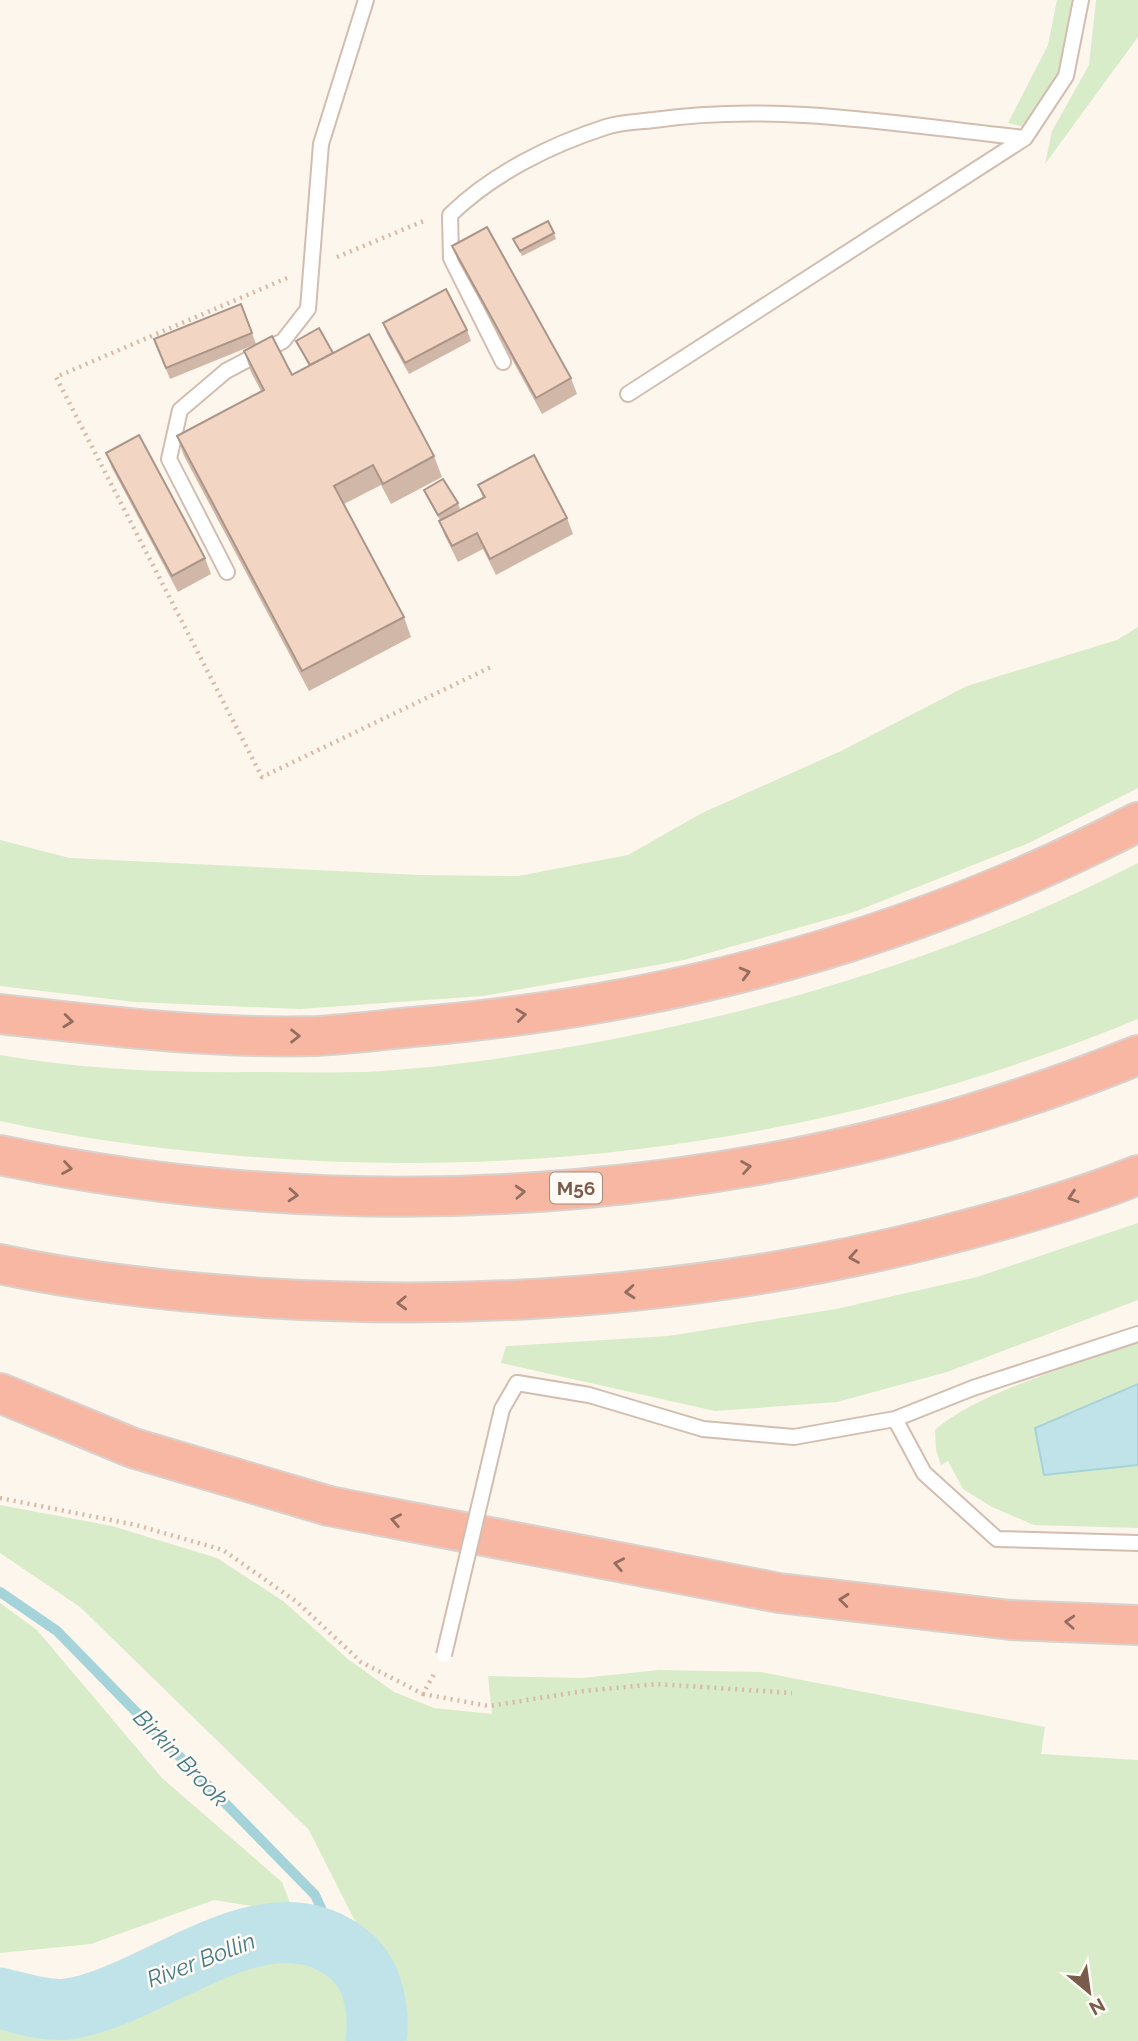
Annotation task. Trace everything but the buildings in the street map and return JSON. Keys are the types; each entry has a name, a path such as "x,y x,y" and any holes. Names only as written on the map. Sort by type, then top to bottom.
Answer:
{"highway":[{"path":"0,1014 223,1035 320,1036 469,1022 624,1001 818,953 915,921 1004,885 1138,822"},
{"name":"M56","path":"0,1155 186,1186 315,1196 449,1195 592,1188 751,1166 889,1136 1026,1098 1138,1055"},
{"path":"0,1264 181,1292 355,1303 581,1297 697,1286 873,1253 1000,1221 1138,1175"},
{"path":"0,1393 133,1448 356,1512 779,1593 1011,1620 1138,1625"}],"lane":[{"path":"227,572 169,459 180,410 226,371 282,341 308,309 321,144 366,0"},
{"path":"628,394 1025,138 1066,76 1081,0"},
{"path":"503,362 451,258 450,215 480,187 532,158 608,126 692,114 784,114 1025,138"},
{"path":"444,1655 502,1409 517,1383 589,1395 704,1429 794,1437 895,1419 973,1388 1138,1334"},
{"path":"895,1419 924,1473 998,1539 1138,1543"}],"path":[{"path":"461,205 56,377 262,777 491,667"},
{"path":"0,1498 136,1524 223,1550 297,1602 361,1662 423,1694 489,1706 584,1691 657,1684 792,1693"},
{"path":"423,1694 444,1655"}],"green space":[{"path":"1057,0 1073,0 1063,71 1027,128 1008,123 1048,45"},
{"path":"1096,0 1138,0 1138,37 1045,164 1052,131 1089,65"},
{"path":"1138,627 1138,788 1029,843 854,912 684,960 483,996 300,1009 135,1002 0,986 0,840 70,858 419,875 518,876 628,855 702,813 841,751 967,686 1117,640"},
{"path":"1138,863 1138,1019 1029,1060 918,1094 806,1121 692,1142 577,1155 462,1162 346,1162 172,1149 115,1142 0,1121 0,1055 129,1070 193,1072 394,1070 511,1057 668,1028 737,1012 875,972 1009,923"},
{"path":"1138,1223 1138,1300 947,1372 837,1402 715,1411 501,1363 506,1346 668,1336 836,1309 977,1277"},
{"path":"1138,1342 1138,1384 1035,1428 1044,1474 1138,1465 1138,1528 1034,1525 992,1507 963,1489 948,1461 941,1465 936,1450 935,1430 953,1416 1003,1391"},
{"path":"0,1505 112,1526 217,1558 283,1601 348,1659 394,1692 434,1708 492,1714 488,1676 582,1678 659,1670 761,1672 1045,1727 1041,1754 1138,1760 1138,2041 393,2041 395,2027 364,1939 309,1830 80,1607 0,1553"},
{"path":"0,1603 37,1630 162,1778 282,1882 294,1913 214,1900 91,1944 0,1953"},
{"path":"284,1945 335,1957 356,2009 352,2041 0,2041 0,2008 56,2024 127,2003 216,1961"}],"water":[{"path":"1138,1384 1138,1465 1044,1475 1035,1428"}],"waterway":[{"name":"Birkin Brook","path":"0,1592 57,1631 315,1895 338,1945"},
{"name":"River Bollin","path":"0,1998 43,2008 68,2009 102,2000 212,1951 249,1938 285,1932 319,1938 352,1957 360,1965 374,1996 376,2041"}]}
